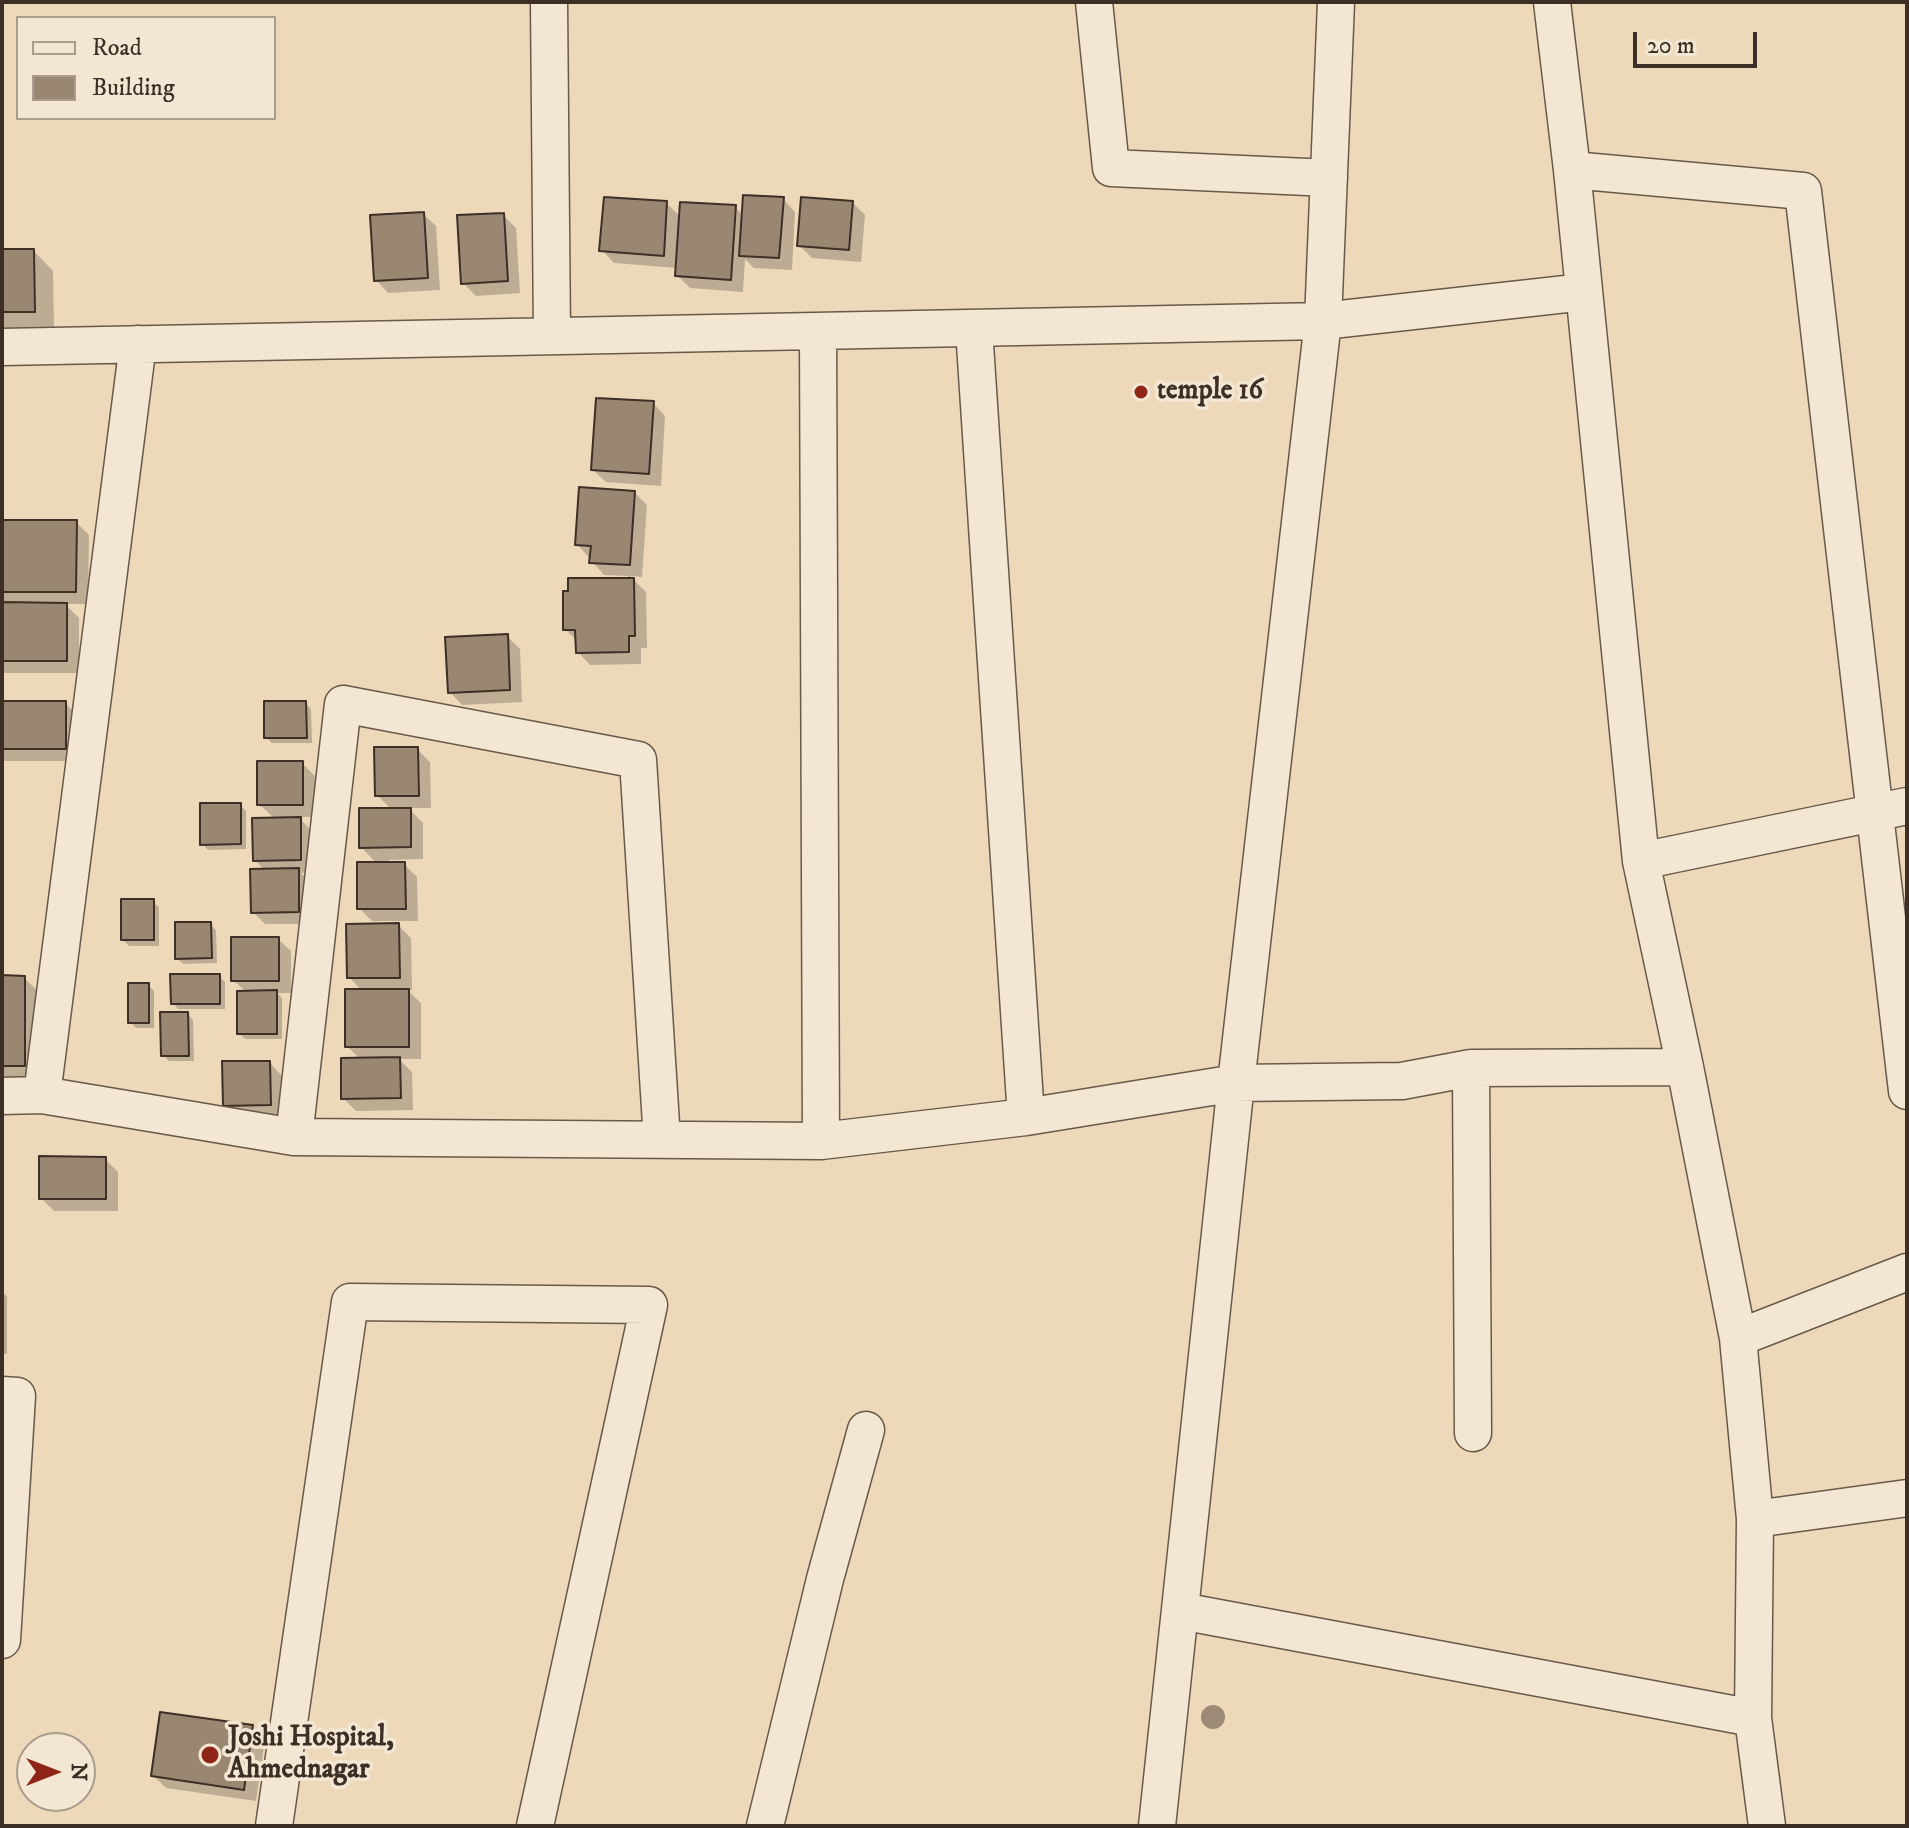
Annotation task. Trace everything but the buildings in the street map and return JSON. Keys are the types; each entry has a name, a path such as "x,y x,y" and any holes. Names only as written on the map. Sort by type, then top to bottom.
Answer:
{"street":[{"path":"549,2 552,336"},
{"path":"1094,2 1111,168 1329,178"},
{"path":"1157,1826 1236,1083 1323,321 1336,2"},
{"path":"1552,2 1572,170 1641,861 1738,1338 1755,1519 1753,1718 1767,1826"},
{"path":"1572,170 1803,191 1891,810 1907,1091"},
{"path":"2,347 1323,321 1584,292"},
{"path":"974,329 1026,1117"},
{"path":"818,331 821,1141"},
{"path":"42,1095 138,344"},
{"path":"294,1137 343,704 638,760 662,1140"},
{"path":"1641,861 1891,810"},
{"path":"2,1096 42,1095 294,1137 821,1141 1026,1117 1236,1083 1402,1081 1471,1068 1685,1067"},
{"path":"1471,1068 1473,1433"},
{"path":"1738,1338 1907,1272"},
{"path":"274,1826 350,1302 649,1305 535,1826"},
{"path":"2,1395 17,1396 2,1640"},
{"path":"765,1826 825,1579 866,1430"},
{"path":"1755,1519 1907,1498"},
{"path":"1181,1611 1753,1718"}],"place":[{"name":"temple 16","path":"1141,392"},
{"name":"Joshi Hospital, Ahmednagar","path":"210,1755"}]}
